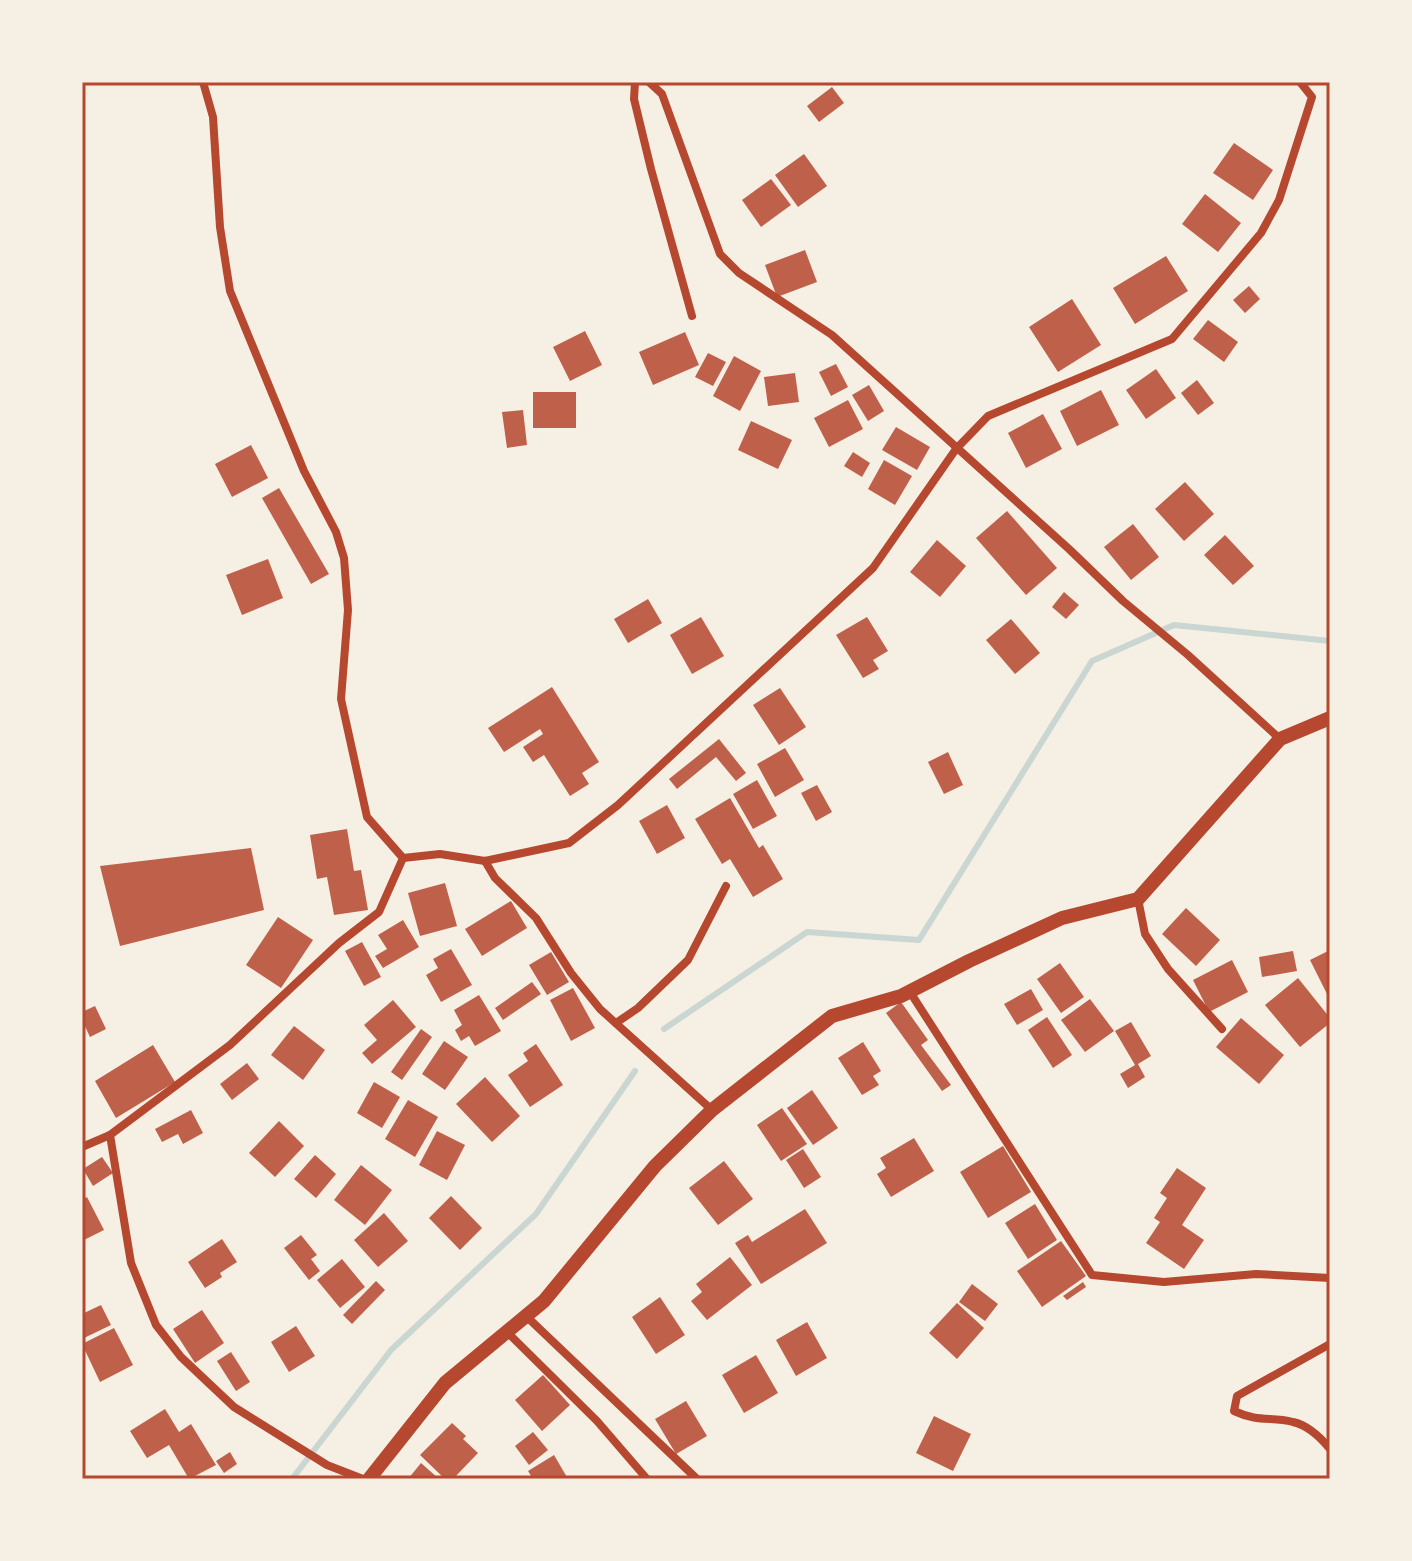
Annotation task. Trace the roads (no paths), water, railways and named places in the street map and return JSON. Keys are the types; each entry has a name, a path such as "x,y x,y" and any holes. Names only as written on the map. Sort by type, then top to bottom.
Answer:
{"street":[{"path":"203,82 213,117 220,227 230,291 304,471 336,532 344,558 348,610 341,699 367,817 403,858"},
{"path":"635,82 634,99 651,169 692,316"},
{"path":"649,82 662,94 720,254 739,273 832,335 1123,601 1280,739"},
{"path":"403,858 440,854 485,861 569,843 618,805 873,568 956,449 988,416 1172,339 1261,233 1279,200 1312,97 1300,82"},
{"path":"110,1135 131,1263 156,1325 181,1357 234,1407 327,1465 366,1479 445,1383 544,1301 655,1166 712,1110 832,1016 910,992 1062,918 1138,899 1280,739 1330,718"},
{"path":"82,1147 110,1135 230,1045 339,943 379,912 403,858"},
{"path":"485,861 495,878 536,918 571,973 600,1009 712,1110"},
{"path":"616,1023 638,1008 688,960 726,886"},
{"path":"1138,899 1145,934 1168,969 1222,1029"},
{"path":"910,992 1092,1275 1164,1282 1256,1274 1330,1278"},
{"path":"526,1316 697,1479"},
{"path":"507,1332 597,1421 647,1479"},
{"path":"1330,1344 1237,1396 1234,1411 1251,1419 1294,1422 1321,1438 1330,1449"}],"waterway":[{"path":"664,1029 807,932 919,940 1092,661 1174,625 1330,641"},
{"path":"292,1479 391,1350 536,1214 635,1071"}]}
